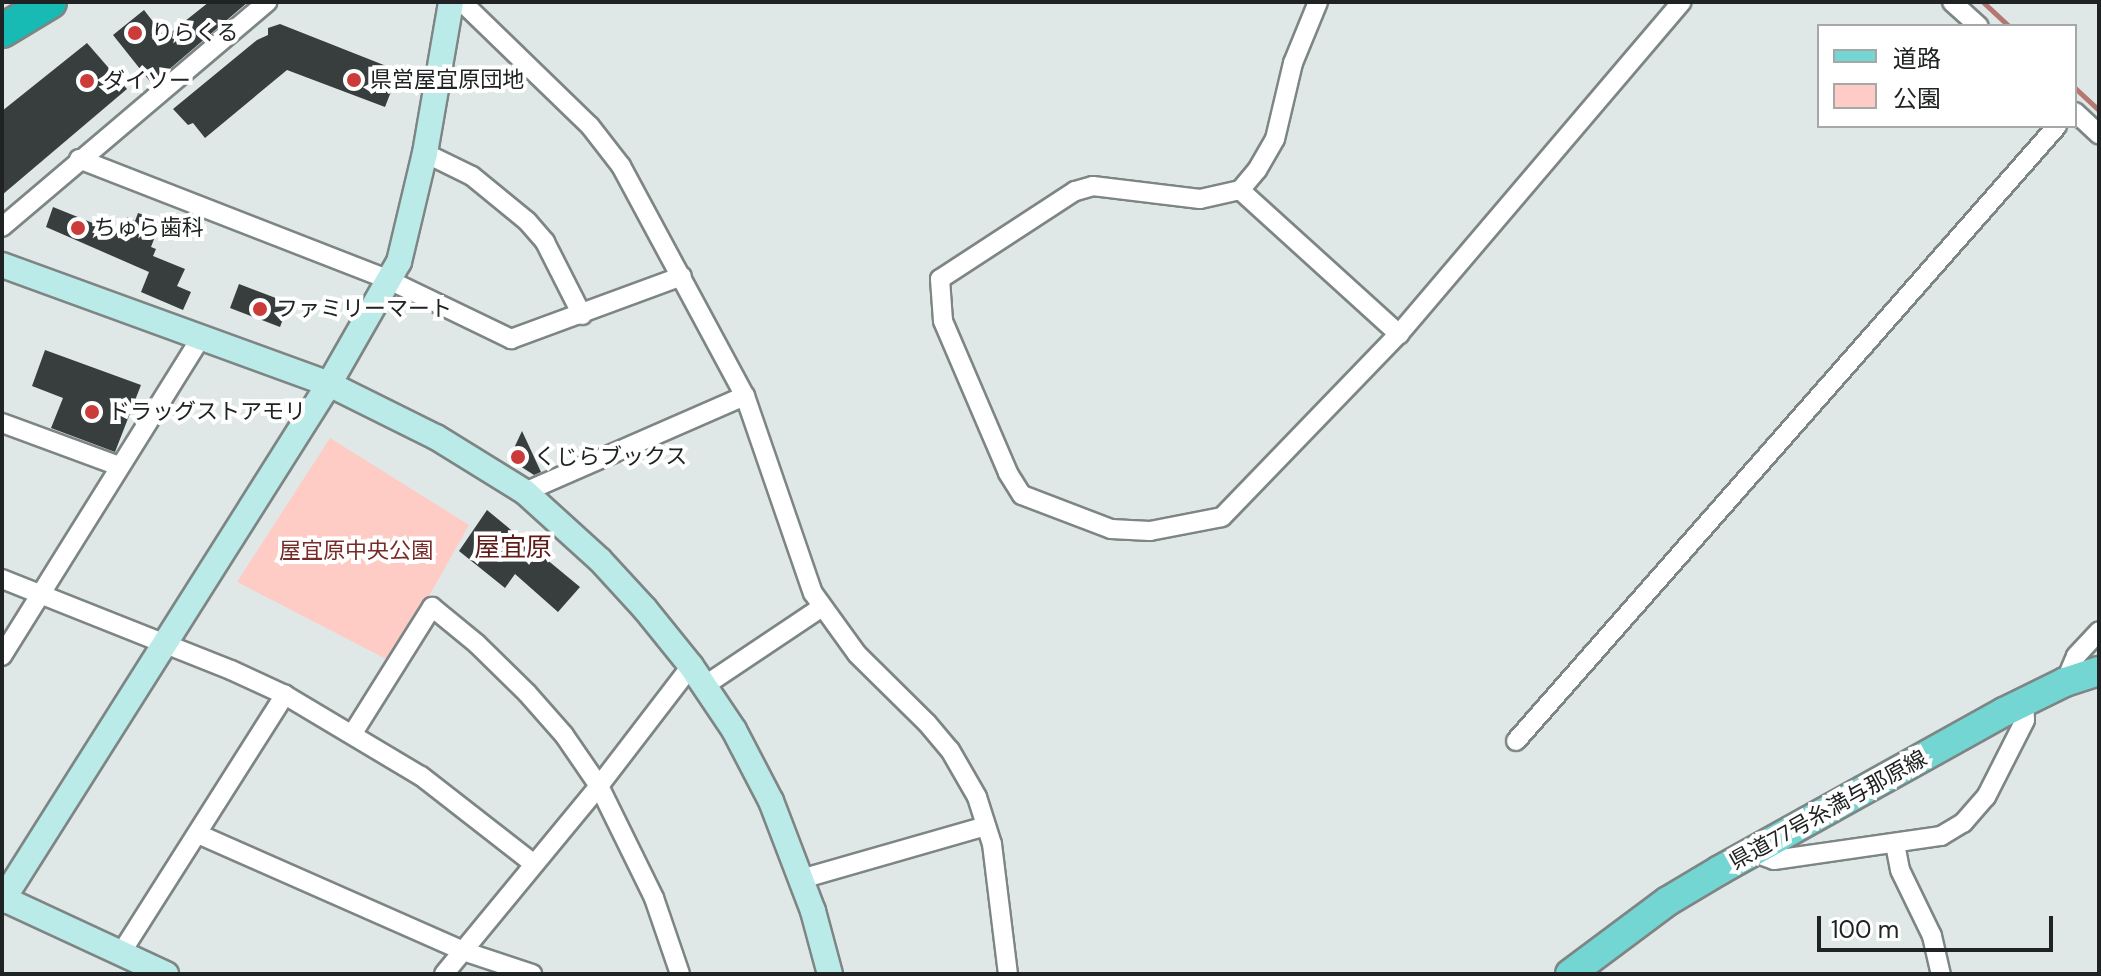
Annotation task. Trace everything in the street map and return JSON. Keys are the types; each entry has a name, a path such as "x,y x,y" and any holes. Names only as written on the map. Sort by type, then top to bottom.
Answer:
{"highway":[{"path":"2,31 50,2"}],"main road":[{"name":"県道77号糸満与那原線","path":"1570,974 1668,901 1752,852 2024,703 2065,682 2099,671"}],"street":[{"path":"2,227 267,2"},
{"path":"166,974 2,899 329,384 399,262 425,153 451,2"},
{"path":"462,2 590,126 621,166 745,396 772,466 796,549 822,607 857,654 950,750 977,797 992,844 1008,974"},
{"path":"1318,2 1293,63 1275,139 1257,170 1240,190 1200,199 1093,186 1075,191 940,279 943,321 1008,473 1022,495 1111,529 1150,531 1222,517 1399,334 1682,2"},
{"path":"1952,2 1977,24"},
{"path":"2077,114 2099,134"},
{"path":"1516,741 2055,128"},
{"path":"425,153 472,176 527,221 545,242 582,315"},
{"path":"79,159 389,280 511,339 682,276"},
{"path":"1240,190 1399,334"},
{"path":"2,265 329,384 436,437 525,492 600,560 698,676 734,730 771,801 801,879 830,974"},
{"path":"2,656 200,339"},
{"path":"525,492 745,396"},
{"path":"2,423 119,466"},
{"path":"2,579 285,695 421,776 534,864"},
{"path":"353,733 432,607 477,644 527,693 564,735 599,786 654,898 680,974"},
{"path":"444,974 599,786 698,676 822,607"},
{"path":"2065,682 2076,656 2099,631"},
{"path":"121,953 285,695"},
{"path":"1752,852 1774,860 1941,836 1976,811 2025,720 2024,703"},
{"path":"801,879 986,826"},
{"path":"198,834 463,951 532,974"},
{"path":"1895,844 1900,870 1932,936 1941,974"}],"green space":[{"name":"屋宜原中央公園","path":"330,438 469,525 392,662 237,582"}],"building":[{"path":"209,2 248,2 152,84 113,35 144,10 165,37"},
{"name":"県営屋宜原団地","path":"280,24 399,71 385,107 287,70 205,138 193,123 188,125 173,109 257,40 268,35 268,28"},
{"path":"87,43 127,89 2,195 2,111"},
{"path":"53,207 120,234 127,217 135,221 138,213 161,221 151,247 156,249 153,256 185,269 177,286 191,292 183,310 141,292 149,272 46,227"},
{"path":"239,284 289,303 280,327 230,308"},
{"path":"45,350 141,385 115,452 51,428 63,398 32,386"},
{"path":"522,431 541,472 534,475 509,459"},
{"path":"487,510 580,587 558,612 515,574 505,588 459,551"}],"waterway":[{"path":"1983,2 2007,24"},
{"path":"2077,90 2099,110"}],"place":[{"name":"りらくる","path":"135,33"},
{"name":"県営屋宜原団地","path":"354,80"},
{"name":"ダイソー","path":"87,81"},
{"name":"ちゅら歯科","path":"78,228"},
{"name":"ファミリーマート","path":"260,309"},
{"name":"ドラッグストアモリ","path":"92,412"},
{"name":"くじらブックス","path":"518,457"}],"district":[{"name":"屋宜原","path":"513,548"}]}
